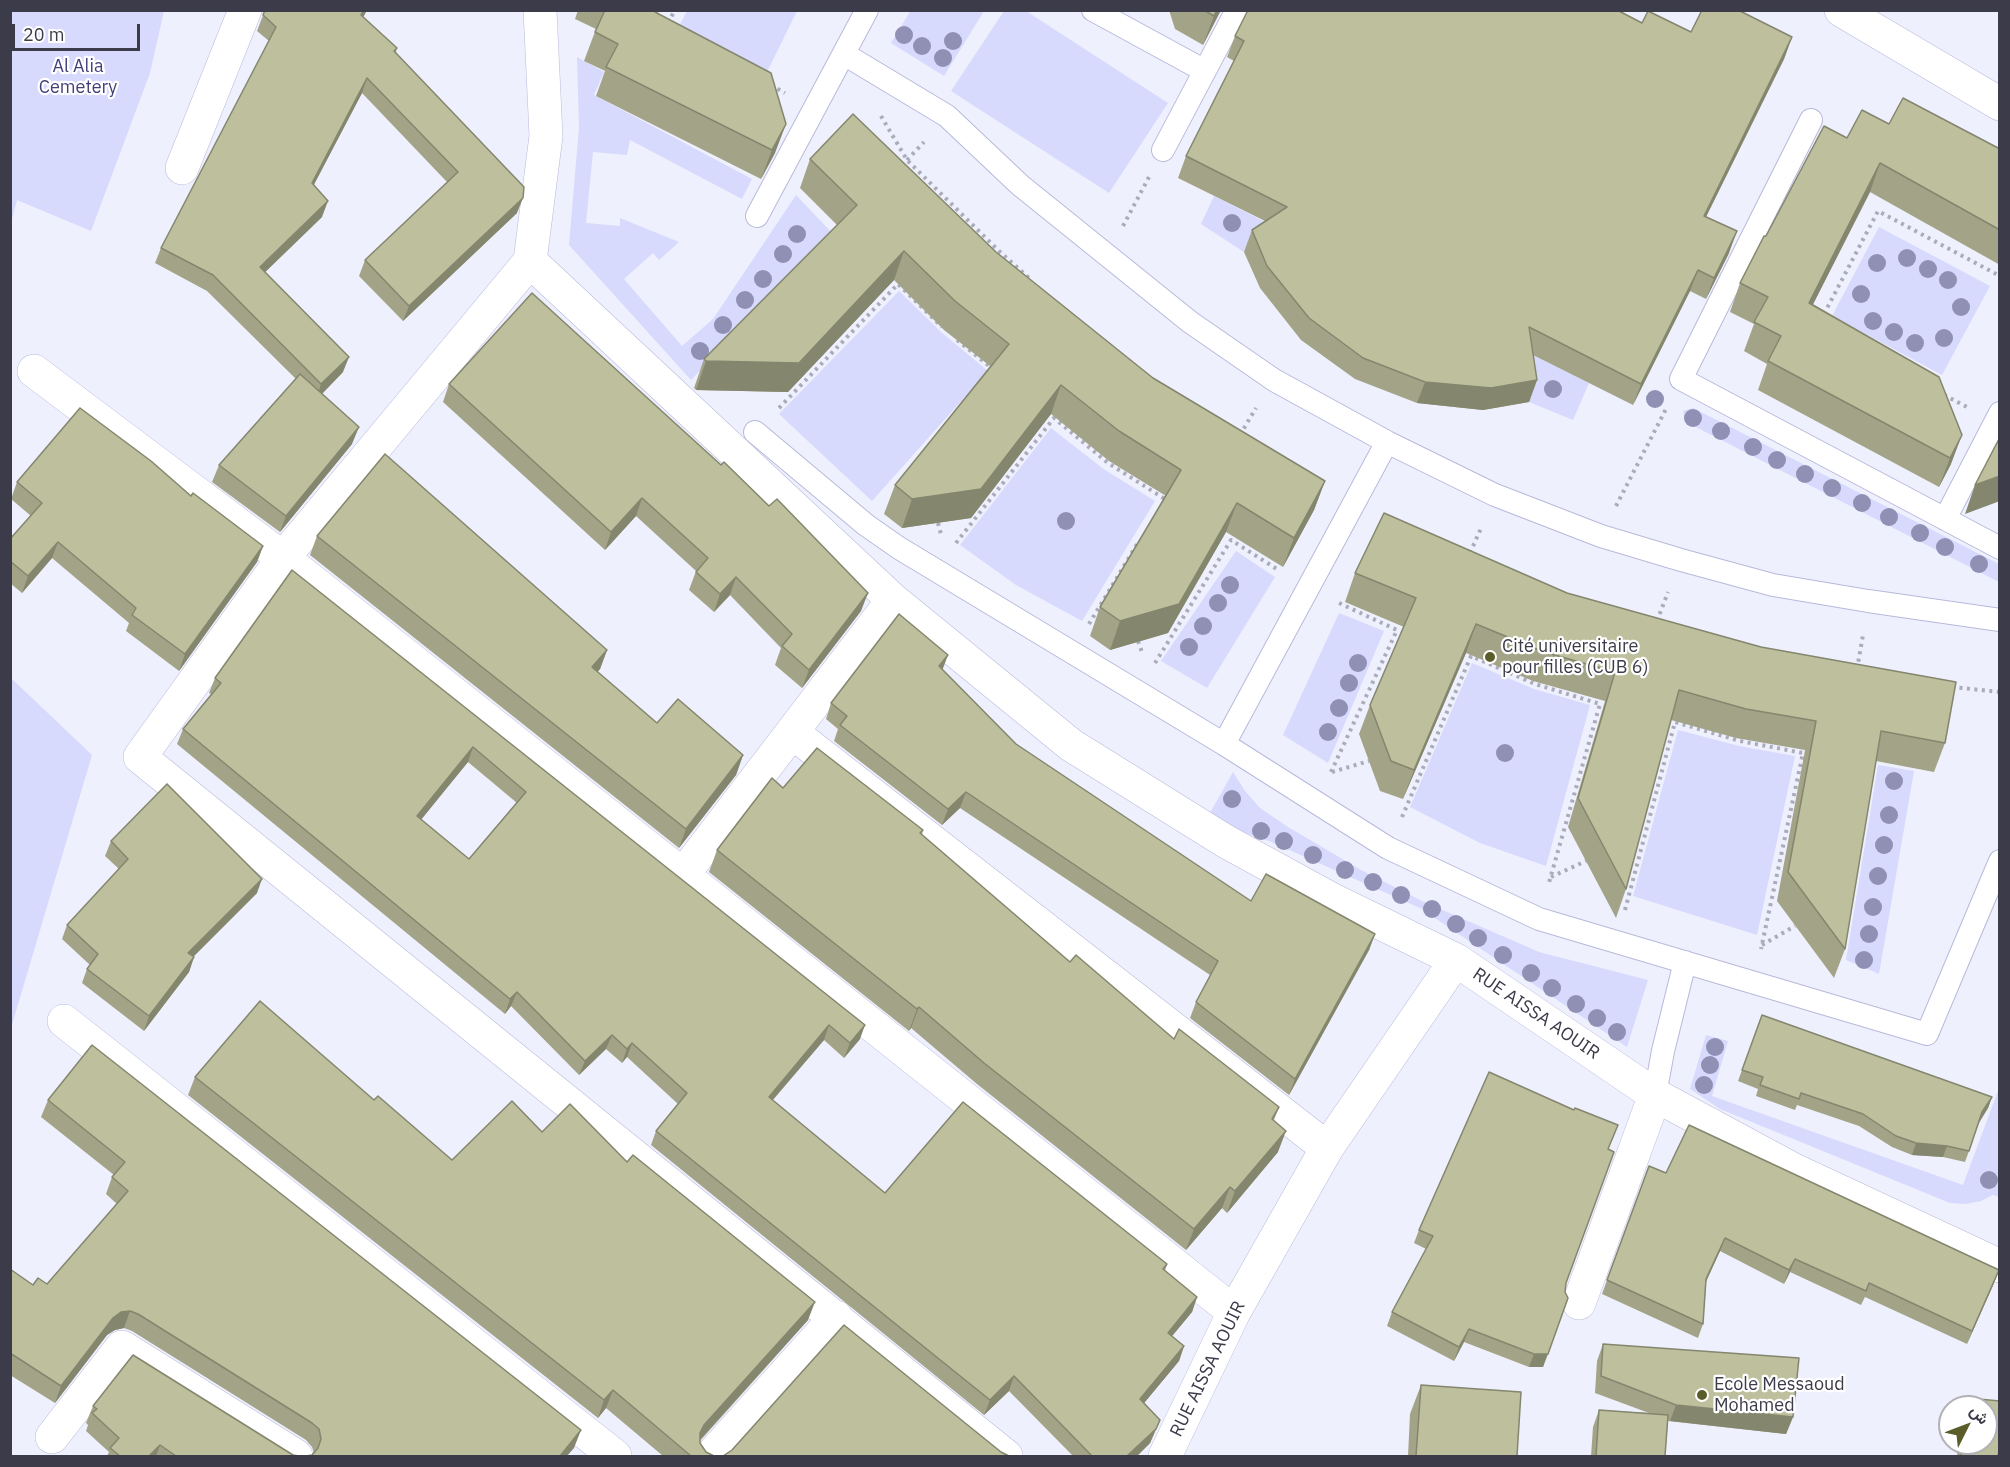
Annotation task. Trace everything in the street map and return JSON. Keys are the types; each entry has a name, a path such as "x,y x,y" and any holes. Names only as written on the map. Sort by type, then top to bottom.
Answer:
{"street":[{"path":"182,168 245,10"},
{"path":"540,10 546,135 530,261 283,558 140,757 1006,1456"},
{"path":"1842,11 2000,104"},
{"path":"530,261 893,600 1071,745 1224,841 1329,898 1456,960"},
{"path":"34,371 283,558 1234,1312"},
{"path":"682,876 893,600"},
{"path":"793,733 1327,1148"},
{"name":"RUE AISSA AOUIR","path":"1165,1456 1234,1312 1327,1148 1456,960 1655,1095 1794,1170 2000,1266"},
{"path":"64,1021 615,1456"},
{"path":"1579,1303 1655,1095"},
{"path":"711,1456 836,1317"},
{"path":"52,1437 122,1347 296,1456"}],"lane":[{"path":"757,216 867,10"},
{"path":"1093,10 1205,71"},
{"path":"1163,150 1237,10"},
{"path":"844,54 947,117 1020,185 1107,256 1191,322 1274,380 1387,442 1495,495 1601,536 1773,585 2000,620"},
{"path":"1811,120 1681,379 2000,548"},
{"path":"1945,519 1997,418"},
{"path":"755,432 866,525 899,548 1224,744 1388,848 1539,919 1927,1034 2000,861"},
{"path":"1224,744 1387,442"},
{"path":"1655,1095 1663,1051 1685,962"}],"path":[{"path":"664,31 675,10"},
{"path":"765,82 815,108"},
{"path":"1107,256 1163,150"},
{"path":"1819,323 1878,211 2000,276"},
{"path":"755,432 898,284 944,329"},
{"path":"952,336 996,371"},
{"path":"1601,536 1681,379"},
{"path":"1943,394 1997,418"},
{"path":"935,569 1053,418 1108,463 1165,499 1159,508"},
{"path":"1071,653 1141,537"},
{"path":"1388,848 1471,656 1535,684 1600,704 1539,919"},
{"path":"1616,942 1676,722 1740,741 1803,753 1754,983"},
{"path":"1330,772 1369,761"},
{"path":"1551,877 1586,861"},
{"path":"1762,945 1795,926"}],"green space":[{"name":"Al Alia Cemetery","path":"11,10 164,11 150,73 91,231 17,200 11,223"},
{"path":"911,10 984,11 944,76 891,43"},
{"path":"687,11 797,11 767,72 679,26"},
{"path":"1004,11 1026,11 1168,103 1109,193 951,91"},
{"path":"577,57 604,72 594,95 752,179 742,199 630,140 627,155 593,152 586,223 620,226 620,218 679,242 659,260 653,253 624,279 682,346 713,319 796,195 833,234 691,380 569,245 579,127"},
{"path":"1214,196 1279,229 1244,252 1201,224"},
{"path":"1879,227 1990,286 1942,375 1832,316"},
{"path":"899,291 941,332 988,371 872,501 779,414"},
{"path":"1521,349 1589,383 1573,420 1529,402"},
{"path":"1693,408 1999,564 1999,582 1686,422 1683,411"},
{"path":"1051,428 1105,470 1155,501 1082,621 1016,585 960,545"},
{"path":"1236,551 1275,577 1207,688 1161,661"},
{"path":"1339,613 1384,631 1328,763 1283,735"},
{"path":"1472,663 1534,689 1590,705 1546,866 1480,843 1410,807"},
{"path":"11,678 92,755 11,1028"},
{"path":"1678,730 1739,746 1795,756 1757,935 1633,896"},
{"path":"1878,765 1914,771 1879,974 1846,960"},
{"path":"1233,772 1245,791 1260,808 1361,870 1422,901 1539,952 1648,980 1627,1047 1420,908 1269,841 1206,820"},
{"path":"1706,1035 1728,1041 1712,1096 1963,1185 1999,1088 1999,1197 1993,1195 1981,1201 1966,1204 1950,1203 1720,1109 1690,1089"}],"building":[{"path":"265,10 364,10 361,15 397,48 394,51 524,187 523,198 409,306 365,260 458,172 367,78 312,183 328,201 260,267 349,357 321,384 213,275 161,248 276,27 263,15"},
{"path":"605,10 656,10 655,12 771,73 786,124 772,150 606,67 618,44 595,32"},
{"path":"1204,10 1217,10 1214,16"},
{"path":"1248,10 1617,10 1642,23 1648,11 1691,32 1702,10 1738,10 1792,37 1704,216 1737,231 1714,278 1698,270 1641,384 1529,327 1537,380 1491,388 1425,382 1363,358 1309,318 1267,266 1252,230 1287,207 1186,156 1244,41 1235,36"},
{"path":"1903,98 2000,149 2000,230 1880,163 1809,303 1939,377 1962,435 1950,458 1768,361 1781,336 1754,322 1768,297 1740,283 1824,126 1847,138 1862,110 1889,124"},
{"path":"853,114 996,252 1153,378 1325,481 1294,538 1237,503 1179,604 1120,621 1100,607 1181,470 1119,431 1061,385 981,489 912,499 895,485 1009,344 955,301 904,251 799,363 706,361 704,359 857,205 810,159"},
{"path":"532,293 721,465 724,462 769,506 777,499 868,593 809,670 782,646 792,634 736,577 720,594 696,572 708,558 642,498 611,532 449,384"},
{"path":"300,374 359,427 286,516 219,465"},
{"path":"80,408 151,461 191,496 193,493 263,546 185,654 132,615 136,608 58,542 28,576 10,561 10,539 42,503 17,482"},
{"path":"2000,437 2000,476 1975,485"},
{"path":"385,454 607,650 592,667 657,723 678,699 743,755 686,829 317,536"},
{"path":"1384,513 1567,593 1761,647 1956,682 1945,743 1881,731 1845,949 1788,872 1816,721 1746,709 1679,690 1626,889 1578,798 1615,672 1544,652 1476,624 1414,770 1391,761 1370,705 1416,598 1355,573"},
{"path":"292,570 865,1025 850,1043 829,1025 769,1097 885,1193 963,1102 1167,1264 1163,1269 1197,1297 1168,1333 1184,1346 1140,1399 1160,1420 1156,1429 1127,1456 1092,1456 1014,1376 990,1400 656,1131 687,1093 632,1043 627,1049 612,1035 585,1061 517,992 510,999 183,729 221,683 215,678","holes":["473,747 526,792 469,859 417,816"]},
{"path":"899,614 948,655 939,666 1016,744 1251,901 1266,874 1375,934 1295,1079 1196,1002 1218,961 966,792 948,809 840,725 847,716 831,703"},
{"path":"817,748 923,830 920,833 1070,962 1076,955 1174,1039 1179,1029 1279,1107 1272,1119 1286,1131 1235,1191 1230,1187 1194,1229 984,1063 919,1007 917,1009 717,850 772,778 783,788"},
{"path":"167,784 262,879 188,953 194,957 149,1016 87,969 98,954 67,925 128,859 111,841"},
{"path":"260,1001 374,1100 378,1096 452,1160 512,1101 542,1132 570,1104 627,1162 633,1155 815,1302 704,1425 700,1433 700,1443 706,1452 714,1456 691,1456 613,1390 604,1400 195,1077"},
{"path":"1762,1015 1992,1097 1982,1112 1969,1151 1916,1143 1896,1136 1863,1114 1801,1093 1799,1099 1760,1085 1763,1077 1742,1070"},
{"path":"92,1045 581,1430 560,1456 306,1456 312,1455 321,1439 319,1429 312,1423 130,1311 121,1312 113,1318 61,1386 10,1353 10,1269 33,1285 38,1278 47,1284 128,1191 112,1177 125,1162 48,1100"},
{"path":"1489,1072 1574,1110 1575,1108 1618,1125 1608,1149 1614,1152 1566,1283 1565,1292 1568,1298 1548,1354 1534,1354 1469,1329 1459,1347 1392,1312 1433,1236 1419,1230"},
{"path":"1689,1125 1999,1270 1972,1331 1869,1283 1866,1291 1795,1259 1789,1270 1725,1238 1706,1279 1703,1324 1607,1280 1649,1166 1666,1173"},
{"path":"844,1325 1001,1452 1009,1456 723,1456 732,1450"},
{"path":"1603,1344 1799,1358 1793,1417 1676,1405 1601,1376"},
{"path":"133,1355 293,1455 299,1456 176,1456 160,1445 149,1456 120,1456 110,1448 119,1438 92,1413 97,1409 93,1406"},
{"path":"1421,1385 1521,1392 1517,1456 1416,1456"},
{"path":"1998,1401 2000,1401 1998,1456 1961,1456 1998,1455"},
{"path":"1599,1410 1668,1415 1665,1456 1596,1456"}],"place":[{"name":"Cité universitaire pour filles (CUB 6)","path":"1490,657"},
{"name":"Ecole Messaoud Mohamed","path":"1702,1395"}]}
